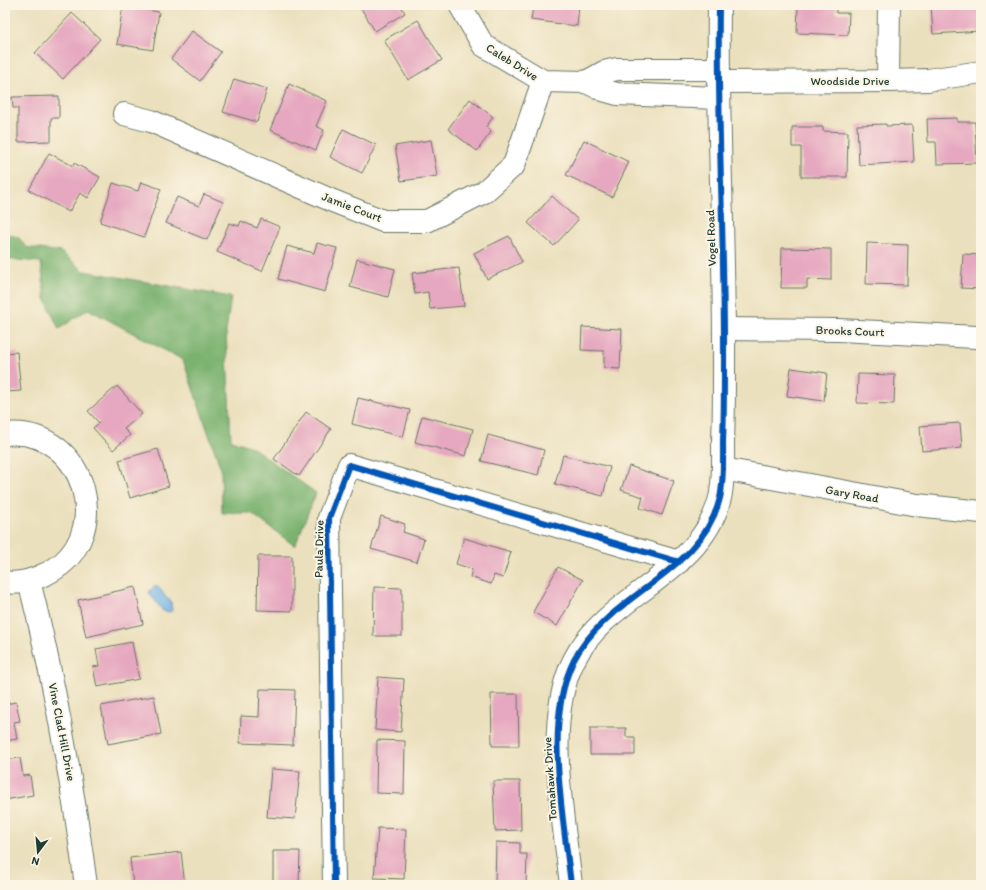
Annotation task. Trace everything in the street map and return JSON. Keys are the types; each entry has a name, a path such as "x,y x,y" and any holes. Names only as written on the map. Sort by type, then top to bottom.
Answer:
{"street":[{"name":"Caleb Drive","path":"460,5 483,45 543,81 586,82 617,94 718,83"},
{"name":"Vogel Road","path":"719,5 718,83 725,330 723,469"},
{"path":"888,81 889,5"},
{"path":"586,82 604,72 617,69 718,83"},
{"name":"Woodside Drive","path":"718,83 928,80 981,72"},
{"name":"Jamie Court","path":"124,114 151,121 333,201 383,220 426,221 484,192 514,165 543,81"},
{"name":"Brooks Court","path":"725,330 839,330 976,338"},
{"path":"5,434 32,436 53,446 69,460 77,472 86,498 86,520 79,541 66,559 50,573 29,581 5,582"},
{"name":"Paula Drive","path":"334,885 329,518 350,465 679,562"},
{"name":"Gary Road","path":"723,469 917,505 981,512"},
{"name":"Tomahawk Drive","path":"571,885 558,747 558,717 564,686 574,660 589,636 679,562 698,544 713,519 720,496 723,469"},
{"name":"Vine Clad Hill Drive","path":"29,581 43,632 65,741 86,885"}],"green space":[{"path":"5,234 18,237 26,247 61,252 84,271 231,297 226,331 231,440 252,447 316,493 295,546 251,513 222,513 221,469 183,360 88,309 59,329 45,298 41,262 5,259"}],"water":[{"path":"156,586 168,600 171,601 172,611 163,611 149,593 150,590"}],"building":[{"path":"359,5 400,5 405,13 375,31"},
{"path":"526,5 579,5 577,26 531,20 533,7"},
{"path":"798,5 836,5 836,13 849,13 848,35 797,33"},
{"path":"931,5 981,5 981,31 933,34"},
{"path":"123,6 159,12 153,50 117,44"},
{"path":"72,13 100,39 63,79 35,53"},
{"path":"418,20 442,60 408,80 384,40"},
{"path":"192,31 221,52 200,81 171,59"},
{"path":"234,79 267,89 257,122 223,112"},
{"path":"289,84 327,101 316,126 324,130 316,150 270,130"},
{"path":"59,96 59,118 51,118 51,141 18,142 18,108 13,108 12,97"},
{"path":"470,99 493,117 486,127 491,132 477,151 448,129"},
{"path":"957,118 957,122 975,122 977,163 937,164 936,142 928,142 927,119"},
{"path":"886,124 886,126 912,125 914,162 859,165 857,125"},
{"path":"792,127 823,127 823,131 848,132 847,177 801,177 801,147 792,147"},
{"path":"343,129 376,145 362,173 330,157"},
{"path":"431,140 437,176 401,181 395,146"},
{"path":"584,140 629,162 612,197 566,175"},
{"path":"49,153 73,166 74,163 100,177 88,198 80,193 69,212 29,190"},
{"path":"141,182 161,189 144,237 100,222 113,183 138,191"},
{"path":"204,194 223,202 207,240 166,223 177,197 199,206"},
{"path":"552,196 578,220 554,246 528,223"},
{"path":"261,219 280,227 262,271 217,252 229,223 239,226 241,221 257,228"},
{"path":"509,236 522,262 487,279 474,253"},
{"path":"317,243 337,248 325,292 278,279 287,246 314,253"},
{"path":"867,243 908,245 907,285 866,284"},
{"path":"782,248 831,249 831,280 807,279 807,288 781,288"},
{"path":"963,254 981,255 981,289 961,288"},
{"path":"357,259 395,269 388,297 350,287"},
{"path":"459,268 464,306 430,309 428,292 415,294 412,273"},
{"path":"582,327 622,329 620,369 604,368 604,351 581,350"},
{"path":"17,352 21,391 5,392 5,353"},
{"path":"791,368 827,373 824,401 787,396"},
{"path":"858,374 895,375 894,404 857,403"},
{"path":"117,386 142,414 124,429 130,435 113,450 93,428 99,423 88,411"},
{"path":"358,398 410,410 403,437 352,424"},
{"path":"306,412 331,429 299,476 274,459"},
{"path":"422,416 473,429 466,456 415,442"},
{"path":"960,423 962,448 922,451 920,426"},
{"path":"488,435 544,450 538,475 481,461"},
{"path":"158,449 169,486 130,498 119,460"},
{"path":"563,455 610,467 603,496 555,484"},
{"path":"629,466 674,481 662,515 640,508 643,497 621,490"},
{"path":"381,516 405,524 403,532 424,539 417,562 371,549"},
{"path":"464,538 511,552 503,578 494,575 491,584 470,577 472,569 456,564"},
{"path":"258,556 292,556 292,611 257,610"},
{"path":"558,567 583,580 557,626 533,612"},
{"path":"135,587 143,624 86,637 78,600"},
{"path":"374,587 402,588 402,636 373,636"},
{"path":"132,642 139,679 97,687 93,667 99,666 96,649"},
{"path":"378,677 404,679 401,732 375,730"},
{"path":"260,689 295,690 293,745 240,743 241,716 259,717"},
{"path":"491,694 518,694 519,746 492,746"},
{"path":"154,696 161,734 108,744 101,706"},
{"path":"16,702 20,721 14,722 17,739 5,741 5,704"},
{"path":"590,728 626,728 626,737 635,737 635,755 590,755"},
{"path":"377,740 405,741 404,794 376,793"},
{"path":"20,758 23,776 30,775 33,795 5,800 5,760"},
{"path":"271,769 300,771 295,819 267,817"},
{"path":"493,781 520,781 521,830 495,831"},
{"path":"378,828 406,829 404,879 374,878"},
{"path":"496,842 520,843 520,854 527,854 526,885 495,885"},
{"path":"273,851 300,851 299,885 273,885"},
{"path":"181,852 185,885 133,885 130,858"}],"cycle path":[{"path":"571,885 558,771 558,741 559,712 565,684 574,660 589,637 608,617 653,583 694,546 710,524 720,498 723,470 724,324 719,96 719,5"},
{"path":"334,885 329,518 349,465 679,562"}]}
